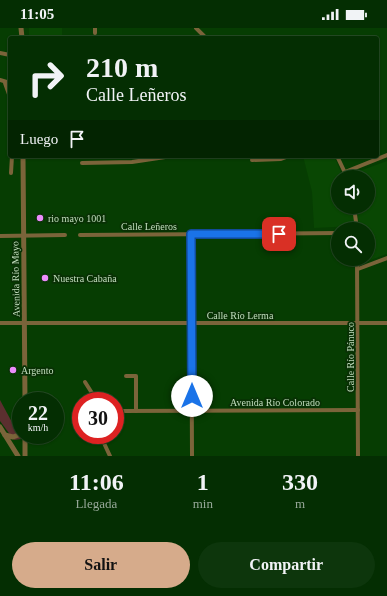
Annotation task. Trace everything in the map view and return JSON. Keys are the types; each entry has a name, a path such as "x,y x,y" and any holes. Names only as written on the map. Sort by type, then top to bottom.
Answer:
{"street":[{"path":"95,28 95,33"},
{"path":"196,28 204,36"},
{"path":"0,80 5,83 8,92"},
{"path":"350,170 387,155"},
{"path":"11,173 12,158"},
{"name":"Avenida Río Mayo","path":"23,158 25,392"},
{"path":"82,163 132,162 159,158"},
{"path":"252,160 284,158"},
{"path":"339,158 344,170"},
{"name":"Calle Leñeros","path":"80,235 331,233"},
{"path":"191,234 192,456"},
{"path":"0,236 65,235"},
{"path":"358,269 387,258"},
{"name":"Calle Río Pánuco","path":"358,269 358,456"},
{"name":"Calle Río Lerma","path":"0,323 387,323"},
{"path":"126,376 136,376 136,411"},
{"path":"85,382 92,392"},
{"name":"Avenida Río Colorado","path":"124,411 358,410"},
{"path":"0,427 18,456"},
{"path":"5,435 12,437"},
{"path":"25,444 25,456"},
{"path":"104,444 110,456"}],"shaded area":[{"path":"29,28 62,28 62,36 29,36"},
{"path":"304,158 335,158 340,170 331,170 331,214 353,214 354,222 331,222 331,227 314,228 312,192"},
{"path":"387,161 387,254 375,258 375,222 359,222 357,214 375,214 375,170 362,170"},
{"path":"0,400 12,422 12,437 0,421"}],"place":[{"name":"rio mayo 1001","path":"40,218"},
{"name":"Nuestra Cabaña","path":"45,278"},
{"name":"Argento","path":"13,370"}],"route":[{"path":"192,396 191,234 279,234"}]}
